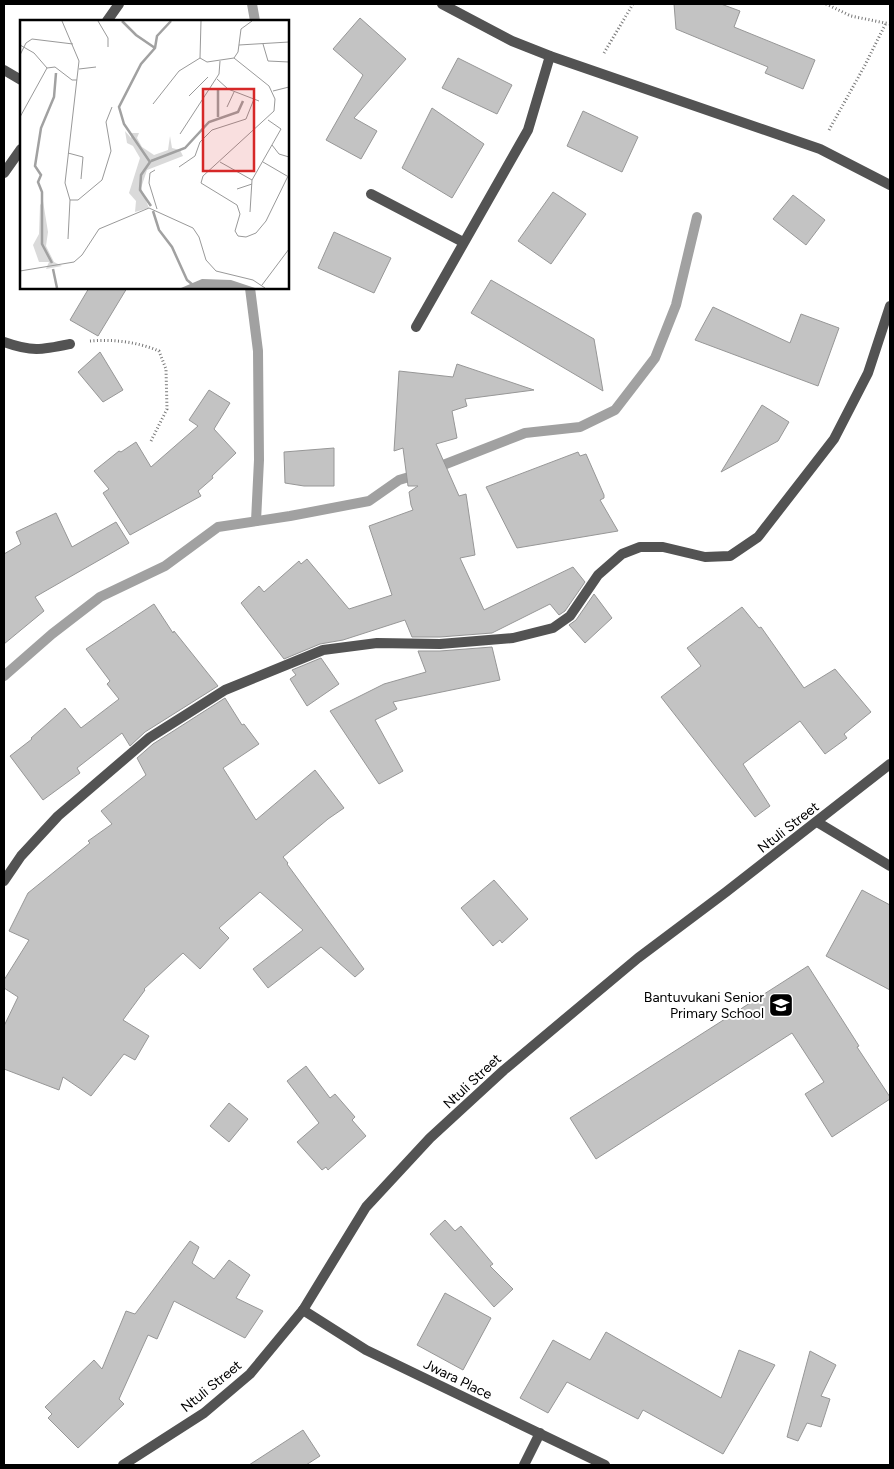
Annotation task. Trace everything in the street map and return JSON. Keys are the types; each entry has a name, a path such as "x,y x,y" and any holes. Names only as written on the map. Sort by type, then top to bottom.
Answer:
{"street":[{"path":"108,20 118,4"},
{"path":"442,4 512,41 550,56 820,149 890,185"},
{"path":"416,327 528,130 550,56"},
{"path":"4,70 20,79"},
{"path":"4,173 20,150"},
{"path":"371,194 464,242"},
{"path":"4,881 21,856 58,816 149,738 225,690 324,650 377,643 440,644 513,638 553,628 570,616 598,575 622,554 640,547 663,547 705,557 730,556 758,537 834,439 868,373 890,306"},
{"path":"4,342 21,348 40,350 70,344"},
{"name":"Ntuli Street","path":"126,1465 204,1413 250,1374 303,1310 366,1207 430,1138 504,1070 638,958 890,764"},
{"path":"817,822 890,866"},
{"name":"Jwara Place","path":"303,1310 366,1350 605,1465"},
{"path":"524,1465 540,1434"}],"path":[{"path":"604,54 633,4"},
{"path":"826,4 851,16 888,23 827,135"},
{"path":"70,344 93,341 118,341 151,348 160,352 166,369 167,409 150,444"}],"building":[{"path":"674,4 721,4 740,11 734,27 815,60 803,89 765,73 768,67 676,29"},
{"path":"360,18 406,59 354,118 377,131 361,159 326,140 363,75 333,49"},
{"path":"458,58 512,85 497,114 442,88"},
{"path":"432,108 484,144 452,198 402,168"},
{"path":"583,111 638,137 622,172 567,146"},
{"path":"553,192 586,214 551,264 518,241"},
{"path":"793,195 825,220 806,245 773,219"},
{"path":"334,232 391,258 374,293 318,268"},
{"path":"491,280 594,339 603,391 471,313"},
{"path":"88,289 126,289 98,336 70,320"},
{"path":"713,307 790,343 801,314 839,328 818,386 695,340"},
{"path":"100,352 123,390 103,402 78,372"},
{"path":"457,364 534,390 465,399 467,406 452,411 457,438 436,444 459,496 466,494 475,555 460,558 484,610 573,567 585,582 565,611 559,615 550,604 492,633 412,637 405,620 343,640 320,644 284,659 241,603 259,586 264,592 299,561 301,564 307,559 349,609 392,595 369,526 413,510 409,492 418,486 408,486 403,448 394,451 399,371 453,377"},
{"path":"209,390 230,403 214,429 236,453 198,491 201,496 130,535 103,493 109,489 94,471 119,451 121,452 136,442 151,467 198,426 189,420"},
{"path":"762,405 789,422 778,441 721,472"},
{"path":"334,448 334,486 304,486 285,483 284,452"},
{"path":"578,452 580,456 586,454 604,495 604,498 600,500 618,531 517,548 486,487"},
{"path":"56,513 72,547 116,522 129,543 35,597 44,611 4,644 4,554 21,544 16,532"},
{"path":"594,594 612,618 585,643 569,625 576,620"},
{"path":"154,604 173,633 174,631 218,686 145,732 130,746 122,733 77,768 80,773 43,800 10,756 32,739 65,708 81,728 119,699 107,684 110,681 86,649"},
{"path":"742,607 759,628 761,627 804,688 835,669 871,712 844,734 847,738 825,754 800,721 743,764 770,806 755,817 661,697 701,666 687,648"},
{"path":"492,647 500,680 393,702 397,709 375,720 403,771 379,784 330,711 384,684 426,672 418,651"},
{"path":"321,658 339,684 307,706 290,679 296,675 292,670"},
{"path":"225,698 242,725 244,724 259,744 223,768 256,820 315,770 344,808 283,857 364,969 355,977 321,947 268,988 253,969 303,930 260,892 219,928 229,938 200,969 183,953 144,989 123,1020 149,1036 135,1060 124,1054 91,1096 63,1077 59,1090 4,1069 4,1026 18,997 4,988 4,980 29,940 9,931 28,893 90,843 88,841 112,824 101,811 146,775 137,758 153,744"},
{"path":"494,880 528,919 502,943 500,940 493,946 461,908"},
{"path":"862,890 890,905 890,990 826,956"},
{"path":"808,966 890,1099 832,1137 805,1094 824,1082 792,1033 596,1159 570,1118"},
{"path":"306,1066 330,1098 335,1094 355,1117 352,1120 366,1136 328,1170 326,1167 322,1170 297,1142 319,1123 287,1081"},
{"path":"229,1103 248,1119 229,1142 210,1126"},
{"path":"445,1220 455,1231 461,1226 493,1264 490,1266 513,1289 494,1307 430,1234"},
{"path":"190,1241 199,1247 192,1263 214,1279 229,1260 250,1275 236,1298 263,1311 245,1338 174,1301 157,1339 148,1335 119,1399 124,1404 78,1448 48,1418 52,1414 45,1407 94,1360 102,1369 126,1311 135,1314"},
{"path":"445,1293 491,1318 463,1370 417,1345"},
{"path":"606,1332 721,1398 739,1350 775,1365 723,1454 643,1410 638,1419 567,1382 548,1413 520,1398 553,1340 590,1360"},
{"path":"810,1351 836,1365 821,1396 830,1399 821,1427 807,1423 798,1441 787,1437"},
{"path":"303,1430 320,1456 306,1465 249,1465"}],"waterway":[{"path":"252,4 255,20"},
{"path":"433,469 525,433 580,427 615,410 655,358 676,305 697,217"},
{"path":"250,289 258,351 259,460 256,521"},
{"path":"4,676 52,634 100,597 165,566 218,527 369,501 399,480 419,474"}],"place":[{"name":"Bantuvukani Senior Primary School","path":"781,1005"}]}
